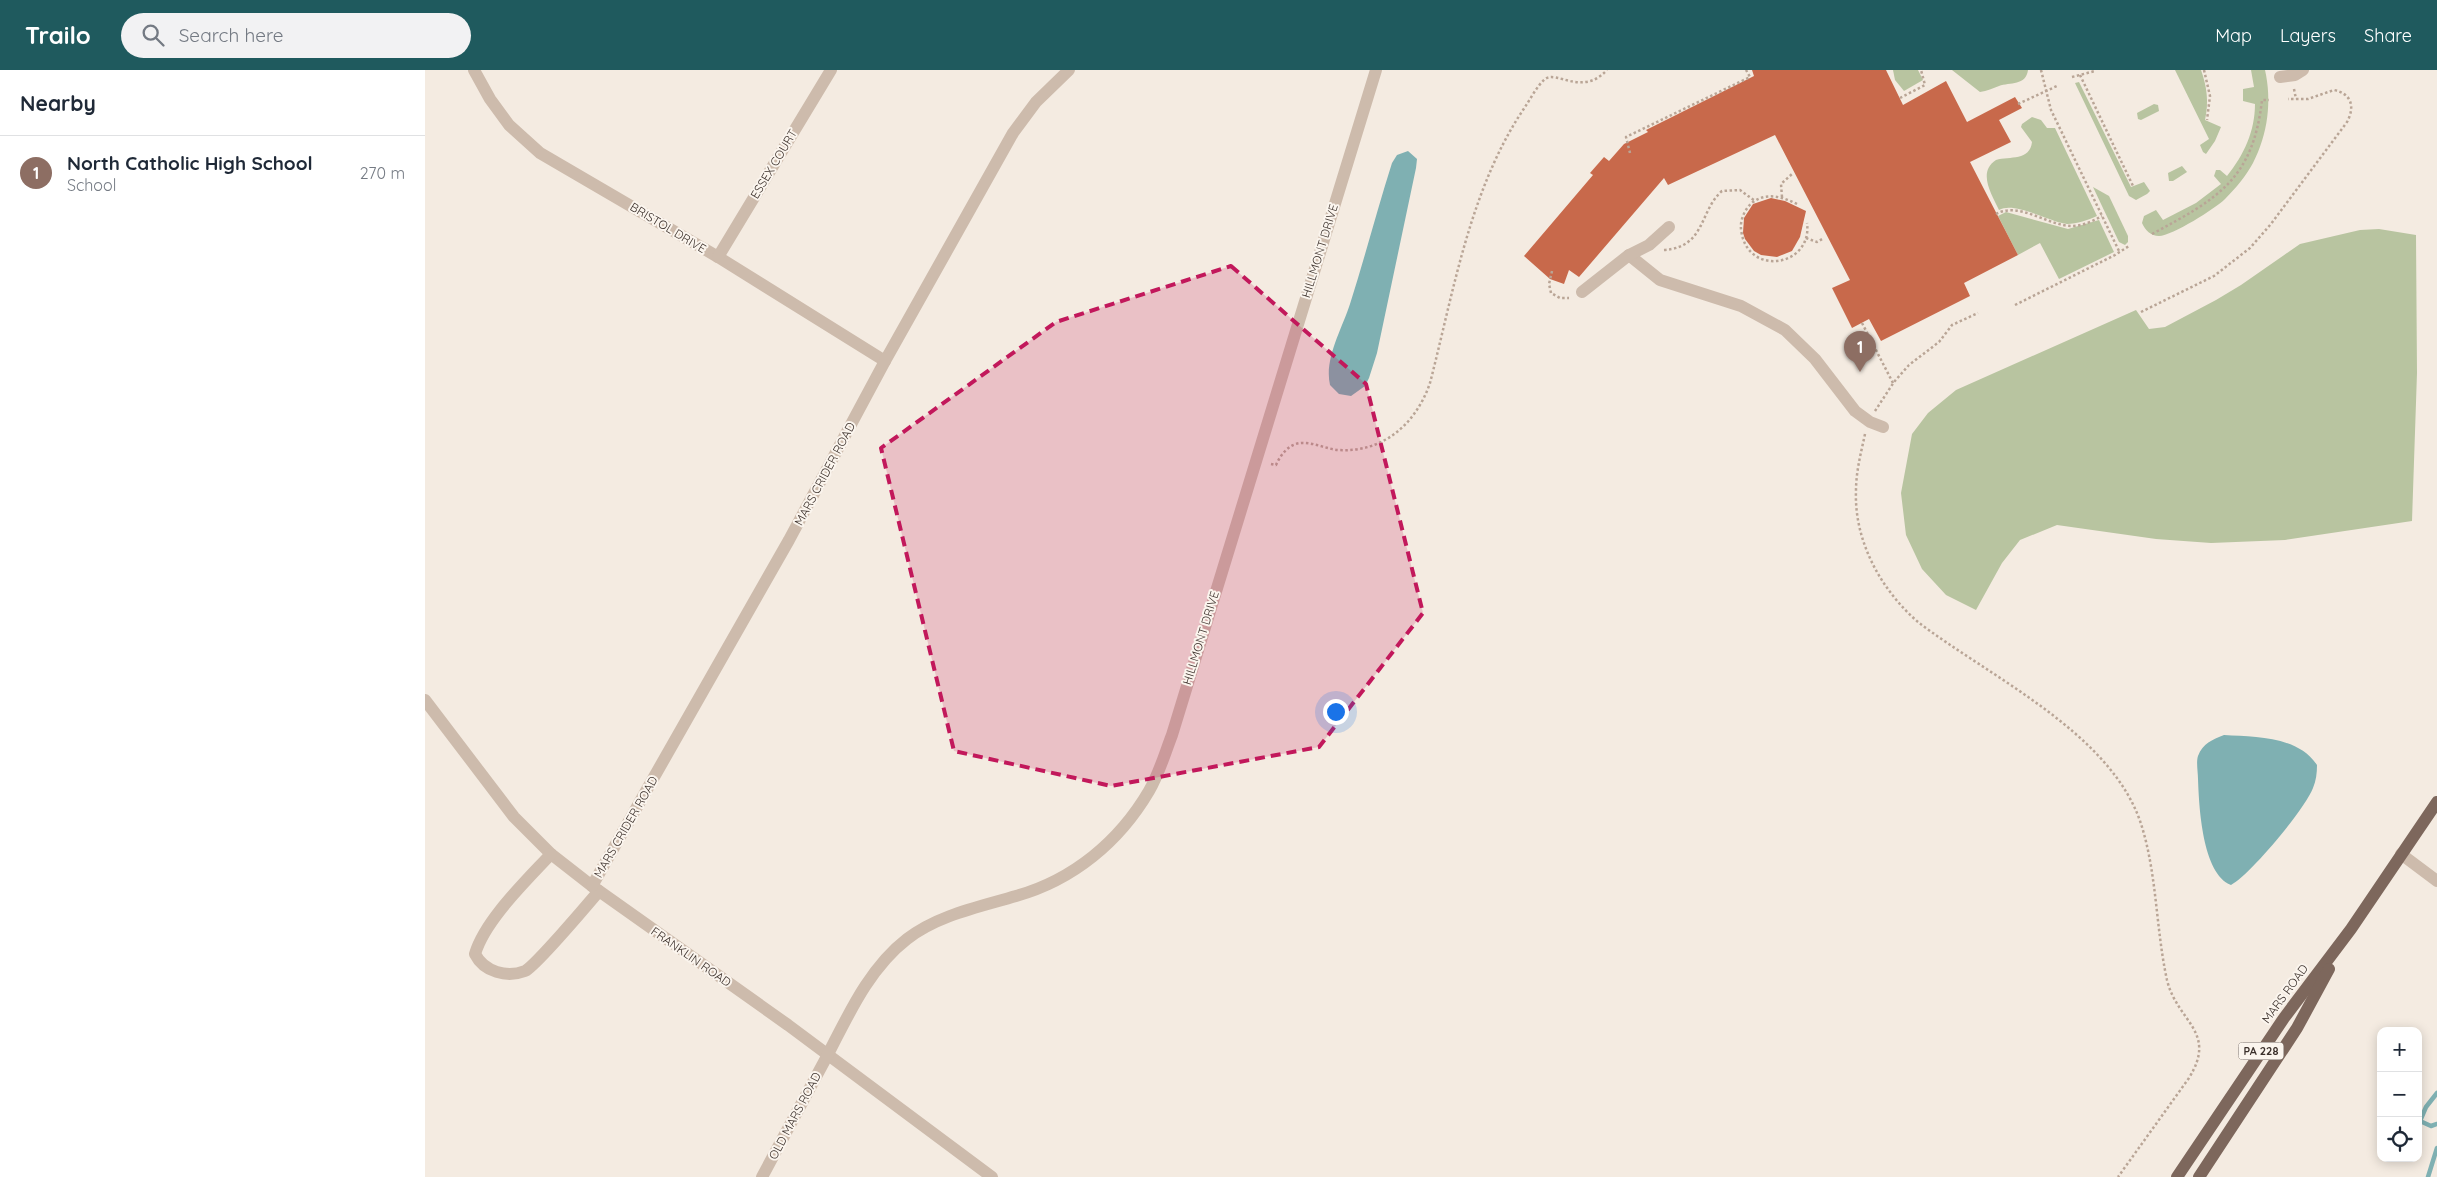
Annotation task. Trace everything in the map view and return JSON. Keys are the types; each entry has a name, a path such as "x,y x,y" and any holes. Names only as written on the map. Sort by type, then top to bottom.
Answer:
{"main road":[{"name":"MARS ROAD","path":"2177,1177 2284,1018 2351,929 2437,802"},
{"name":"MARS ROAD","path":"2199,1177 2297,1028 2351,929"}],"street":[{"name":"BRISTOL DRIVE","path":"474,70 490,99 509,125 540,153 717,257 885,361"},
{"name":"ESSEX COURT","path":"717,257 831,70"},
{"name":"MARS CRIDER ROAD","path":"551,854 515,892 479,941 475,954 480,964 492,970 509,974 527,970 596,889 789,540 885,361 1013,133 1036,102 1069,70"},
{"name":"HILLMONT DRIVE","path":"827,1055 861,991 884,962 907,939 943,919 1043,887 1075,870 1112,839 1135,811 1149,789 1172,735 1376,70"},
{"path":"2280,77 2295,75 2303,70"},
{"path":"1582,292 1629,255 1646,247 1669,227"},
{"path":"1629,255 1659,280 1741,306 1785,330 1815,359 1855,411 1870,422 1883,427"},
{"name":"FRANKLIN ROAD","path":"425,700 514,817 551,854 596,889 827,1055 992,1177"},
{"path":"2401,854 2437,881"},
{"name":"OLD MARS ROAD","path":"762,1177 827,1055"}],"path":[{"path":"1271,464 1276,465 1287,449 1301,443 1339,450 1371,447 1397,433 1412,418 1422,402 1430,383 1478,204 1508,133 1547,77 1555,76 1583,83 1600,77 1607,70"},
{"path":"1630,153 1626,138 1750,77 1746,70"},
{"path":"1899,98 1925,85 1921,70"},
{"path":"2041,70 2051,110 2119,251"},
{"path":"2203,70 2210,96 2207,120"},
{"path":"2072,77 2095,71"},
{"path":"2080,75 2133,186"},
{"path":"2293,85 2296,99"},
{"path":"2018,104 2057,86"},
{"path":"2141,312 2214,276 2250,248 2281,212 2347,122 2352,110 2352,104 2348,97 2334,90 2308,99 2288,99"},
{"path":"2152,234 2199,209 2228,185 2250,152 2258,128 2262,100 2269,100"},
{"path":"1782,197 1781,184 1792,174"},
{"path":"1646,247 1656,250 1668,250 1685,244 1700,230 1711,203 1725,190 1740,190 1755,201"},
{"path":"1797,204 1782,197 1769,196 1755,201 1746,210 1741,225 1744,242 1753,255 1769,261 1787,259 1797,252 1806,238 1807,223"},
{"path":"1996,214 2009,209 2071,226 2086,223 2102,216"},
{"path":"1806,238 1817,242 1824,238"},
{"path":"2015,305 2129,246"},
{"path":"1552,271 1549,289 1554,295 1565,298 1582,292"},
{"path":"1977,312 1952,325 1939,342 1909,365 1893,383 1865,432 1859,461 1856,502 1864,542 1875,568 1884,584 1900,605 1918,622 2061,722 2096,751 2121,784 2143,828 2150,861 2167,981 2175,1002 2197,1034 2200,1050 2197,1066 2118,1177"},
{"path":"1862,323 1893,383"}],"highlighted area":[{"path":"1231,266 1366,384 1423,613 1319,747 1111,786 954,751 881,448 1056,322"}],"green space":[{"path":"1893,70 1918,70 1923,80 1904,91 1895,80"},
{"path":"1952,70 2028,70 2027,75 2021,81 1980,92"},
{"path":"2175,70 2201,70 2207,95 2205,120 2221,127 2215,141 2206,154 2200,145 2209,139"},
{"path":"2251,70 2265,70 2268,105 2262,141 2250,168 2225,199 2204,215 2165,235 2156,236 2151,234 2142,223 2144,216 2156,210 2163,220 2196,203 2221,184 2214,176 2216,170 2220,170 2227,176 2239,160 2253,124 2255,104 2243,101 2243,89 2254,87"},
{"path":"2079,82 2131,187 2144,182 2150,191 2136,200 2129,196 2075,83"},
{"path":"2154,104 2158,105 2159,111 2141,120 2138,119 2137,113"},
{"path":"2032,117 2041,120 2047,128 2055,128 2097,216 2082,222 2067,224 2014,208 1999,210 1990,191 1987,171 1996,160 2019,157 2027,152 2032,142 2021,127 2022,124"},
{"path":"2182,166 2187,172 2173,181 2169,181 2168,173"},
{"path":"2093,187 2109,196 2128,236 2128,242 2125,245 2119,242"},
{"path":"2006,212 2068,229 2099,220 2114,252 2059,279 2040,243 2018,255 1998,216"},
{"path":"2379,229 2416,235 2417,373 2412,521 2285,540 2211,543 2156,539 2057,525 2020,540 2002,563 1976,610 1946,595 1922,569 1906,535 1901,493 1912,434 1928,413 1956,390 2136,310 2149,329 2165,327 2241,285 2300,244 2360,230"}],"water":[{"path":"1408,151 1417,159 1416,168 1377,353 1365,386 1351,396 1339,394 1330,385 1329,365 1350,304 1392,163 1397,155"},
{"path":"2224,735 2262,738 2288,743 2309,755 2317,765 2314,785 2308,798 2289,825 2251,869 2231,885 2221,878 2208,853 2201,821 2197,767 2198,756 2202,748 2212,740"}],"building":[{"path":"1752,70 1886,70 1903,105 1946,81 1967,122 2015,97 2022,108 1999,120 2011,142 1970,162 2018,255 1964,283 1970,296 1881,341 1869,319 1852,328 1832,288 1850,280 1775,135 1668,185 1664,178 1579,277 1569,270 1564,284 1550,279 1524,256 1593,175 1590,173 1604,157 1609,161 1624,144 1648,132 1646,130 1754,76"},
{"path":"1771,198 1785,201 1806,211 1800,237 1792,251 1777,257 1761,255 1754,251 1743,233 1744,218 1753,204"}],"waterway":[{"path":"2437,1093 2426,1107 2420,1121 2431,1126 2437,1124"},
{"path":"2428,1177 2437,1148"}],"place":[{"name":"North Catholic High School","path":"1860,372"}]}
